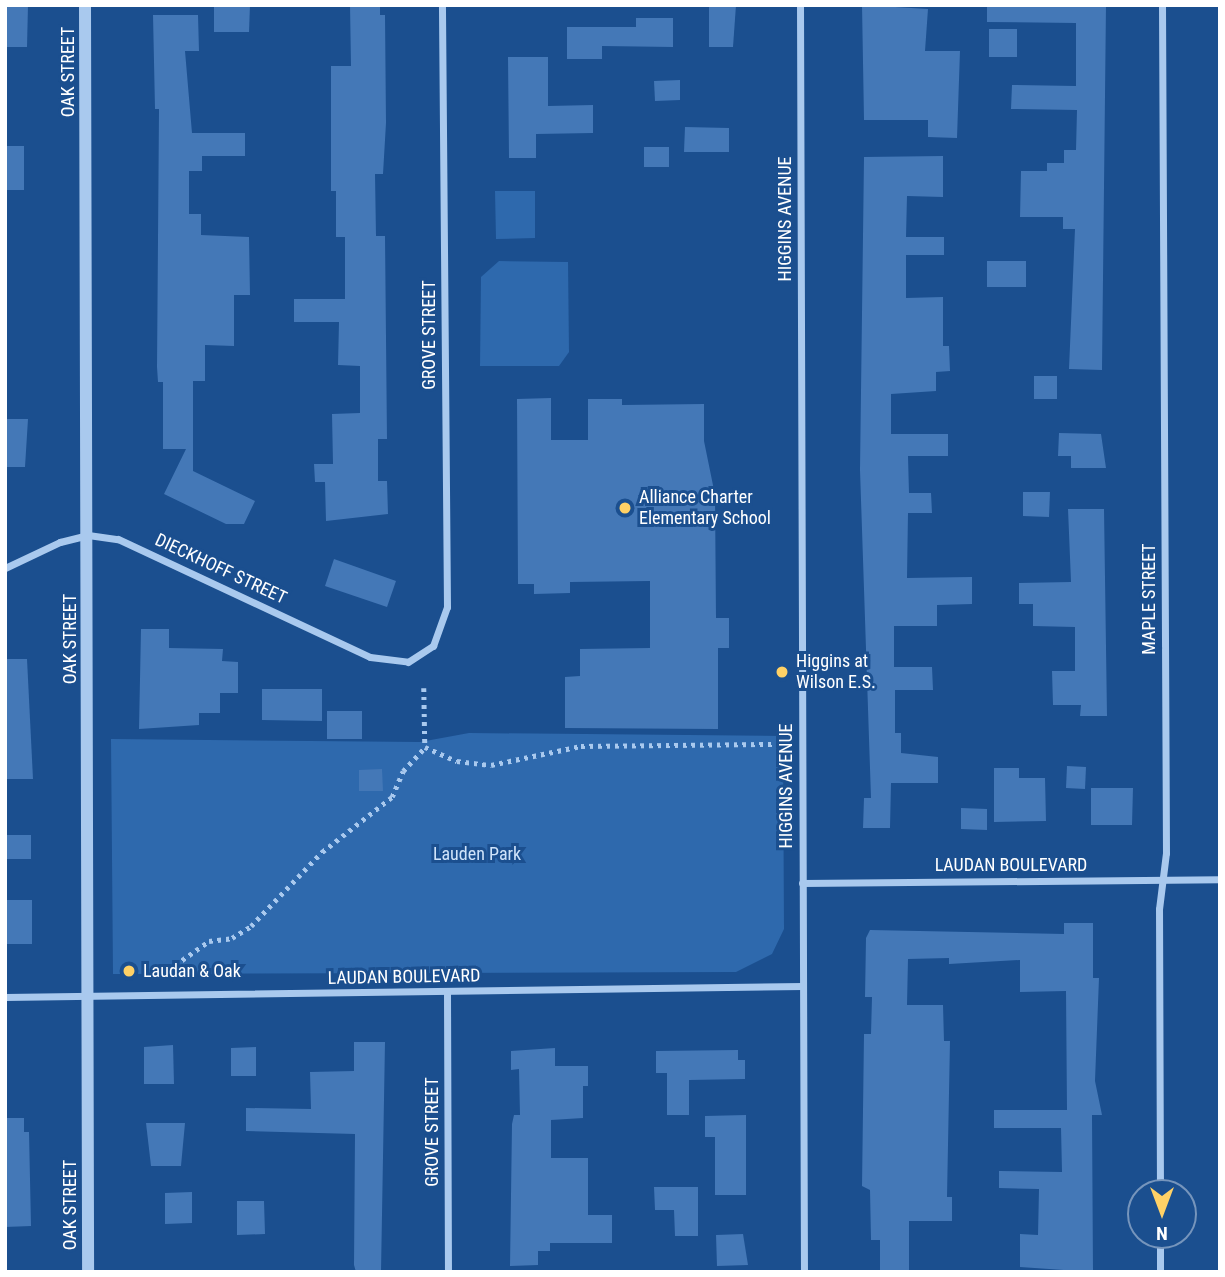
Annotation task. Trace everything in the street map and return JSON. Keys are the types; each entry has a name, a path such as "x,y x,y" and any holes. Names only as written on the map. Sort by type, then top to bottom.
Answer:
{"street":[{"name":"OAK STREET","path":"85,5 88,1272"},
{"name":"GROVE STREET","path":"423,657 441,634 446,607 442,5"},
{"name":"HIGGINS AVENUE","path":"800,5 804,1272"},
{"name":"MAPLE STREET","path":"1160,1179 1163,880 1162,5"},
{"name":"DIECKHOFF STREET","path":"5,568 40,549 88,535 130,542 370,657 397,663 423,657"},
{"name":"LAUDAN BOULEVARD","path":"802,883 1220,879"},
{"name":"LAUDAN BOULEVARD","path":"5,997 803,985"},
{"name":"GROVE STREET","path":"447,992 448,1272"},
{"path":"1160,1249 1160,1272"}],"path":[{"path":"176,965 209,941 232,938 251,926 322,852 391,797 403,771 425,747 424,688"},
{"path":"425,747 457,761 491,765 581,746 776,744"}],"green space":[{"path":"495,191 535,191 535,238 496,239"},
{"path":"499,261 568,262 569,352 559,366 480,366 481,277"},
{"name":"Lauden Park","path":"469,733 783,736 784,929 772,954 736,972 113,974 111,739 420,742"}],"building":[{"path":"5,5 28,5 27,47 5,47"},
{"path":"214,5 250,5 249,32 214,32"},
{"path":"350,5 380,5 380,15 385,15 386,123 383,174 375,174 376,236 385,236 387,439 378,439 378,481 387,481 388,514 326,521 325,482 315,482 314,464 333,464 332,414 360,413 360,366 338,365 339,322 294,322 294,299 345,299 345,237 336,237 336,191 331,191 331,66 351,66"},
{"path":"709,5 736,5 733,47 709,47"},
{"path":"862,5 928,9 925,51 960,51 957,138 928,137 928,120 864,120"},
{"path":"987,5 1106,5 1102,370 1069,369 1075,229 1063,229 1063,217 1020,217 1021,171 1047,171 1047,163 1064,163 1064,150 1076,150 1077,110 1011,109 1012,85 1076,86 1076,23 987,22"},
{"path":"153,15 198,15 199,51 185,51 192,133 245,133 245,156 202,156 202,171 189,171 189,214 201,214 201,235 249,237 250,295 234,295 234,346 205,345 205,381 193,381 193,471 255,501 244,524 226,524 164,494 186,449 163,449 163,382 158,382 157,367 159,109 155,109"},
{"path":"636,18 673,18 673,47 602,46 602,59 567,59 567,27 636,27"},
{"path":"989,29 1017,29 1017,57 989,57"},
{"path":"508,57 548,57 548,106 593,105 593,133 536,134 536,158 509,158"},
{"path":"680,80 680,100 655,101 654,81"},
{"path":"685,127 729,128 729,152 684,152"},
{"path":"5,146 24,146 24,190 5,190"},
{"path":"644,147 669,147 669,167 644,167"},
{"path":"943,156 943,197 907,196 906,237 944,237 944,255 906,255 906,298 943,297 943,346 949,346 950,371 936,372 936,391 891,394 891,434 948,434 948,456 908,456 909,493 931,493 932,513 908,513 907,578 972,577 972,604 937,605 937,626 894,626 894,667 932,667 933,690 895,690 895,733 901,733 901,753 938,757 938,783 891,783 890,828 863,828 864,798 871,798 860,470 864,157"},
{"path":"987,261 1026,261 1026,287 987,287"},
{"path":"1034,376 1057,376 1057,399 1034,399"},
{"path":"551,398 551,440 588,440 588,399 622,399 622,405 704,404 704,441 715,495 716,618 729,618 729,648 718,648 718,729 565,728 565,677 580,676 580,649 650,648 650,581 570,582 570,593 534,594 534,584 518,584 517,399"},
{"path":"5,419 28,419 25,467 5,467"},
{"path":"1059,433 1101,434 1106,468 1071,468 1071,456 1058,456"},
{"path":"1023,492 1050,492 1049,517 1023,516"},
{"path":"1068,509 1104,509 1107,716 1080,716 1081,705 1053,705 1052,671 1075,671 1075,627 1033,626 1033,604 1019,604 1019,583 1071,582"},
{"path":"334,559 396,581 387,607 325,586"},
{"path":"141,629 169,629 169,648 223,649 222,661 238,662 238,693 220,693 220,713 199,713 199,725 139,729"},
{"path":"5,659 27,659 33,779 5,779"},
{"path":"262,689 322,689 322,721 262,720"},
{"path":"327,711 362,711 362,739 327,739"},
{"path":"1067,766 1086,767 1085,789 1066,788"},
{"path":"994,768 1019,768 1019,778 1045,778 1046,821 994,822"},
{"path":"382,769 383,791 359,791 359,770"},
{"path":"1091,788 1133,788 1132,825 1091,825"},
{"path":"961,808 987,809 987,830 961,829"},
{"path":"5,835 31,835 31,859 5,859"},
{"path":"5,900 32,900 32,944 5,944"},
{"path":"1064,923 1093,923 1093,978 1099,978 1095,1081 1102,1115 1092,1115 1093,1272 1020,1267 1020,1234 1038,1235 1039,1189 999,1188 999,1171 1062,1172 1061,1128 994,1128 994,1110 1067,1110 1066,991 1020,992 1020,960 949,964 949,958 908,959 907,1005 943,1005 944,1041 950,1041 947,1197 952,1197 952,1221 909,1221 909,1272 880,1272 880,1240 871,1240 870,1190 862,1186 864,1034 871,1034 872,997 865,997 866,938 870,930 1064,934"},
{"path":"354,1042 385,1042 381,1272 356,1272 354,1265 355,1134 246,1131 246,1108 311,1109 310,1072 354,1071"},
{"path":"173,1045 174,1084 144,1084 144,1047"},
{"path":"256,1047 256,1076 231,1076 231,1048"},
{"path":"555,1048 555,1066 588,1066 588,1086 583,1086 583,1118 551,1120 551,1158 588,1158 588,1215 612,1215 612,1243 550,1243 550,1251 538,1251 538,1265 510,1266 512,1124 514,1115 520,1115 519,1069 511,1070 511,1051"},
{"path":"738,1050 738,1060 745,1060 745,1079 689,1080 689,1115 667,1115 667,1073 656,1073 656,1051"},
{"path":"746,1115 746,1195 715,1195 715,1137 705,1137 705,1116"},
{"path":"5,1118 24,1118 24,1132 29,1132 31,1226 5,1227"},
{"path":"146,1123 185,1123 181,1166 151,1166"},
{"path":"654,1187 698,1187 698,1236 675,1236 674,1210 655,1210"},
{"path":"192,1192 192,1223 165,1224 165,1193"},
{"path":"237,1201 264,1201 265,1234 237,1235"},
{"path":"743,1234 748,1265 717,1266 716,1235"}],"place":[{"name":"Alliance Charter Elementary School","path":"625,508"},
{"name":"Higgins at Wilson E.S.","path":"782,672"},
{"name":"Laudan & Oak","path":"129,971"}]}
